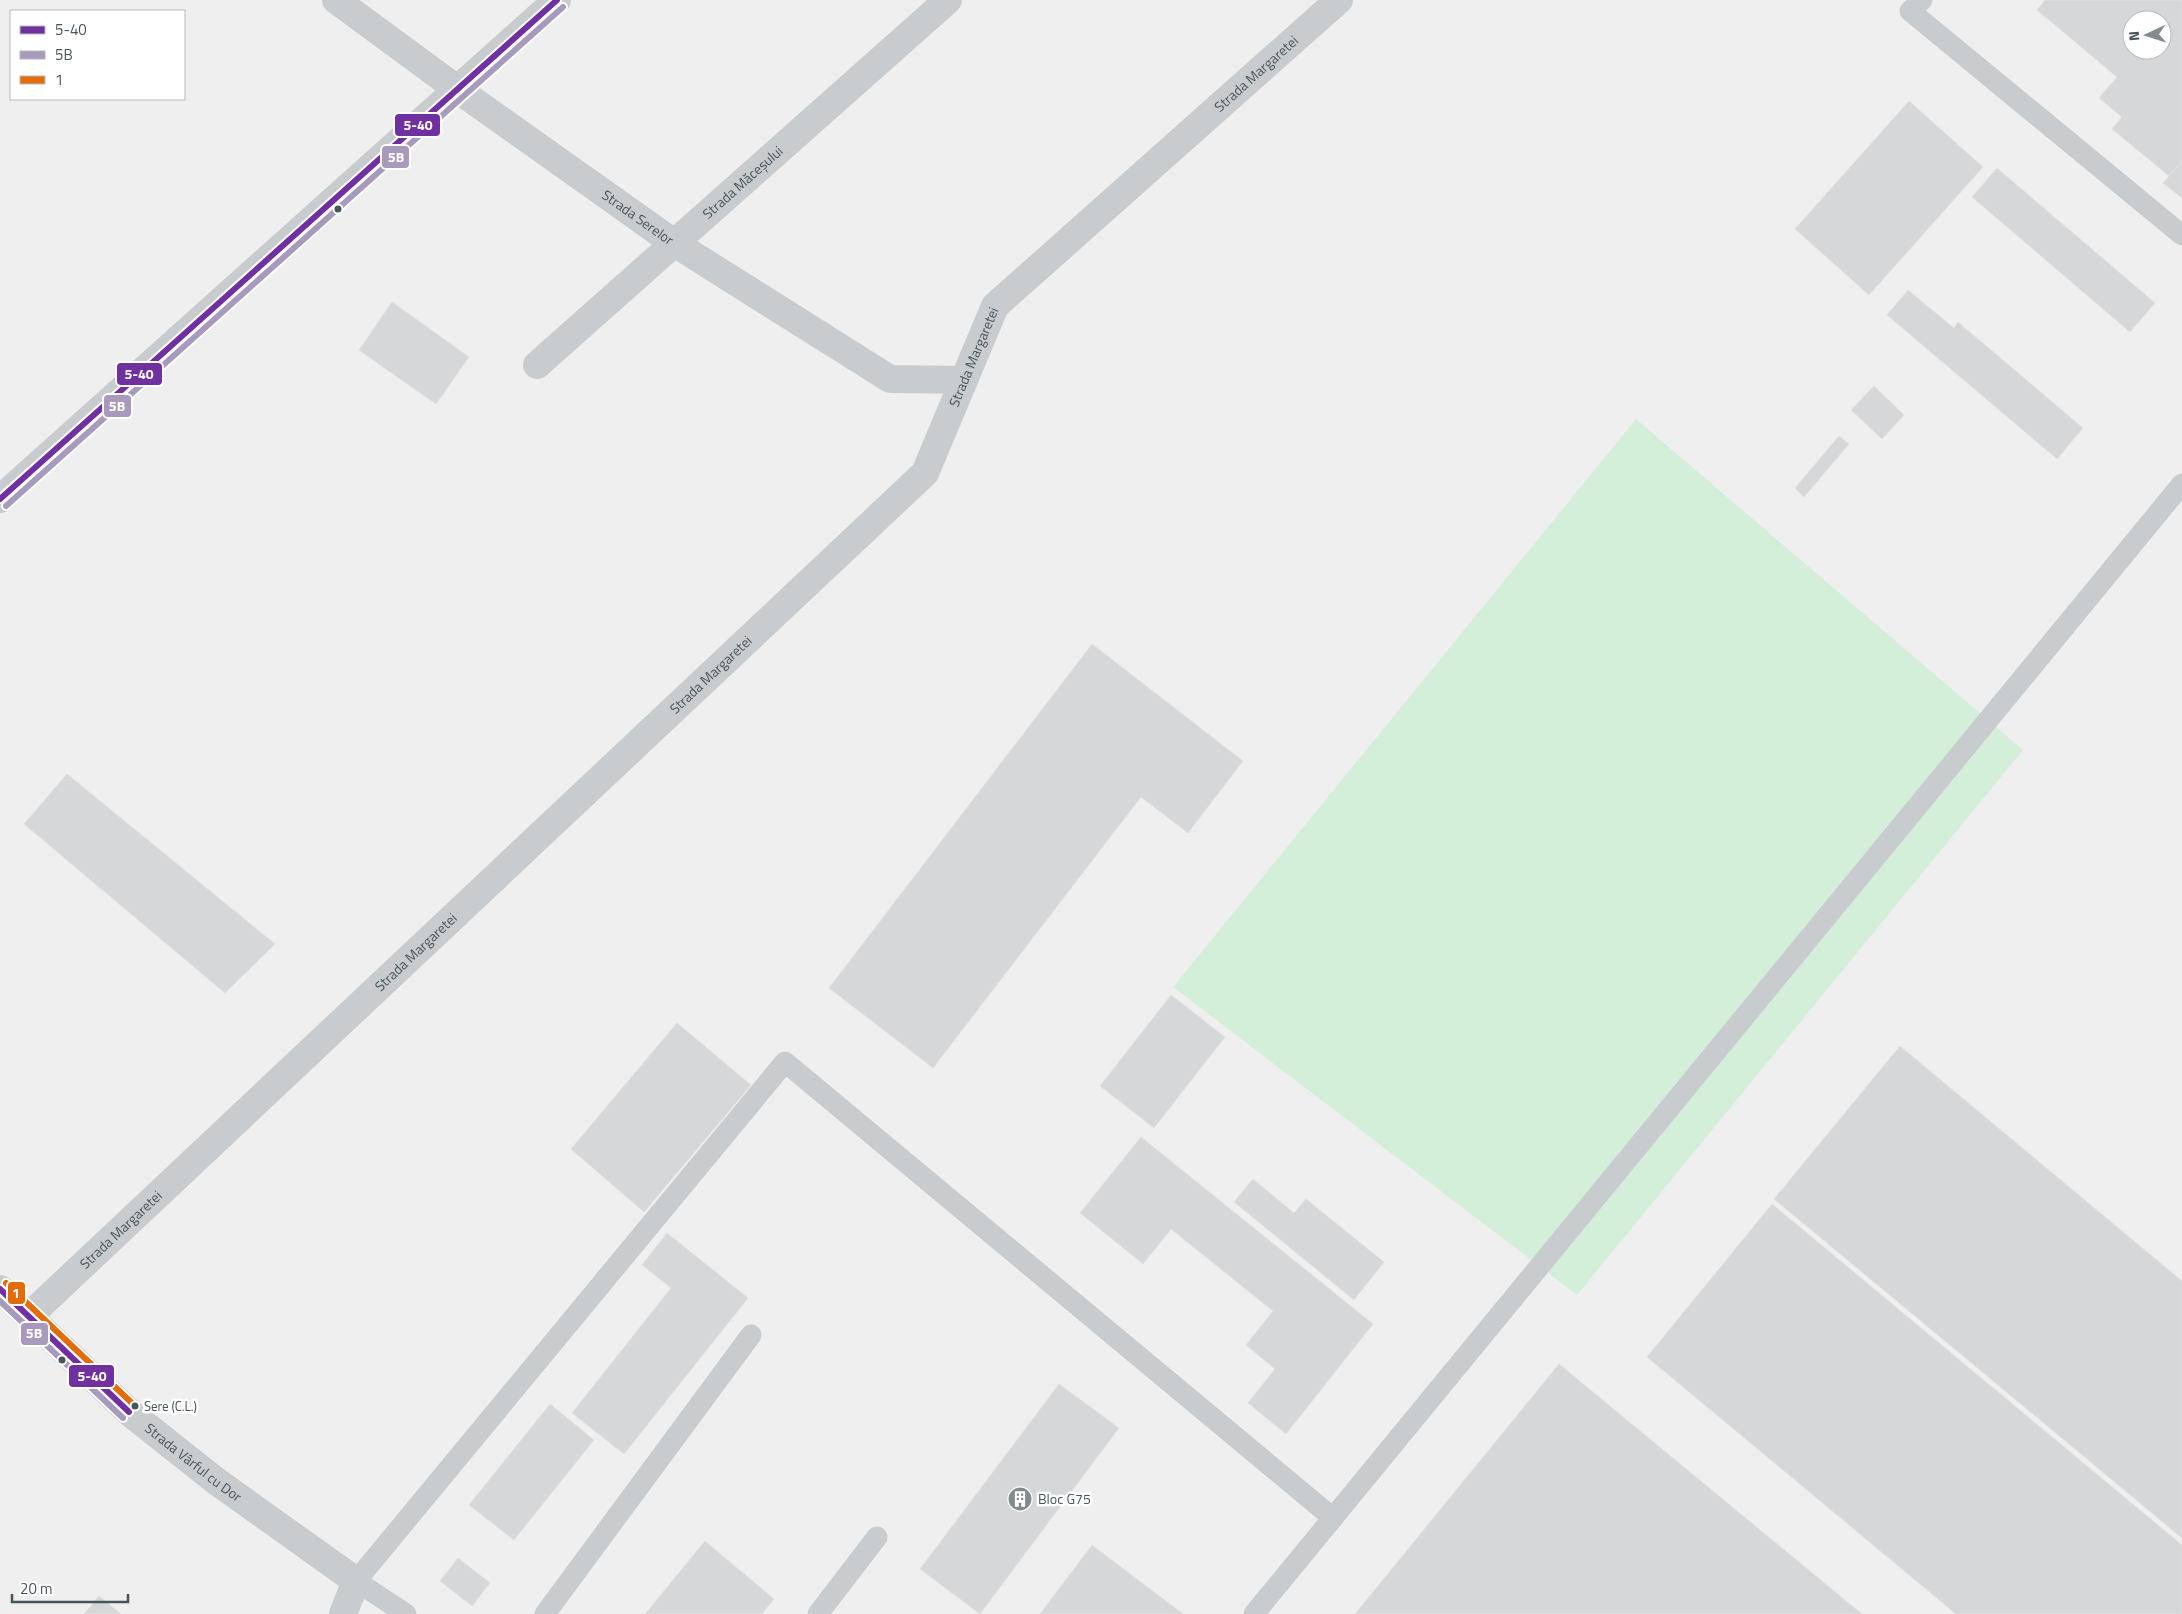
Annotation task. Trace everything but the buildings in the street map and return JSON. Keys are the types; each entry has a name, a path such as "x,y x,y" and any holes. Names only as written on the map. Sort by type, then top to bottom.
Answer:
{"street":[{"name":"Strada Serelor","path":"336,0 456,89 674,243 890,379 964,380"},
{"path":"0,499 557,0"},
{"name":"Strada Măceșului","path":"537,364 948,0"},
{"name":"Strada Margaretei","path":"29,1316 925,473 995,306 1339,0"},
{"name":"Strada Vârful cu Dor","path":"0,1288 129,1412 216,1481 356,1580"},
{"path":"343,1614 356,1580"}],"lane":[{"path":"1922,0 1910,11 2182,235"},
{"path":"1254,1614 2182,484"},
{"path":"356,1580 784,1062 1333,1518"},
{"path":"545,1614 751,1335"},
{"path":"818,1614 877,1537"},
{"name":"Strada Vârful cu Dor","path":"356,1580 406,1614"}],"green space":[{"path":"1636,419 2023,750 1577,1295 1173,987"}],"transit line":[{"name":"5-40","path":"0,499 557,0"},
{"name":"5B","path":"6,506 563,7"},
{"name":"1","path":"6,1283 135,1406"},
{"name":"5-40","path":"0,1289 129,1412"},
{"name":"5B","path":"0,1301 123,1418"}],"place":[{"name":"Sere (C.L.)","path":"135,1406"},
{"name":"Bloc G75","path":"1020,1499"}]}
